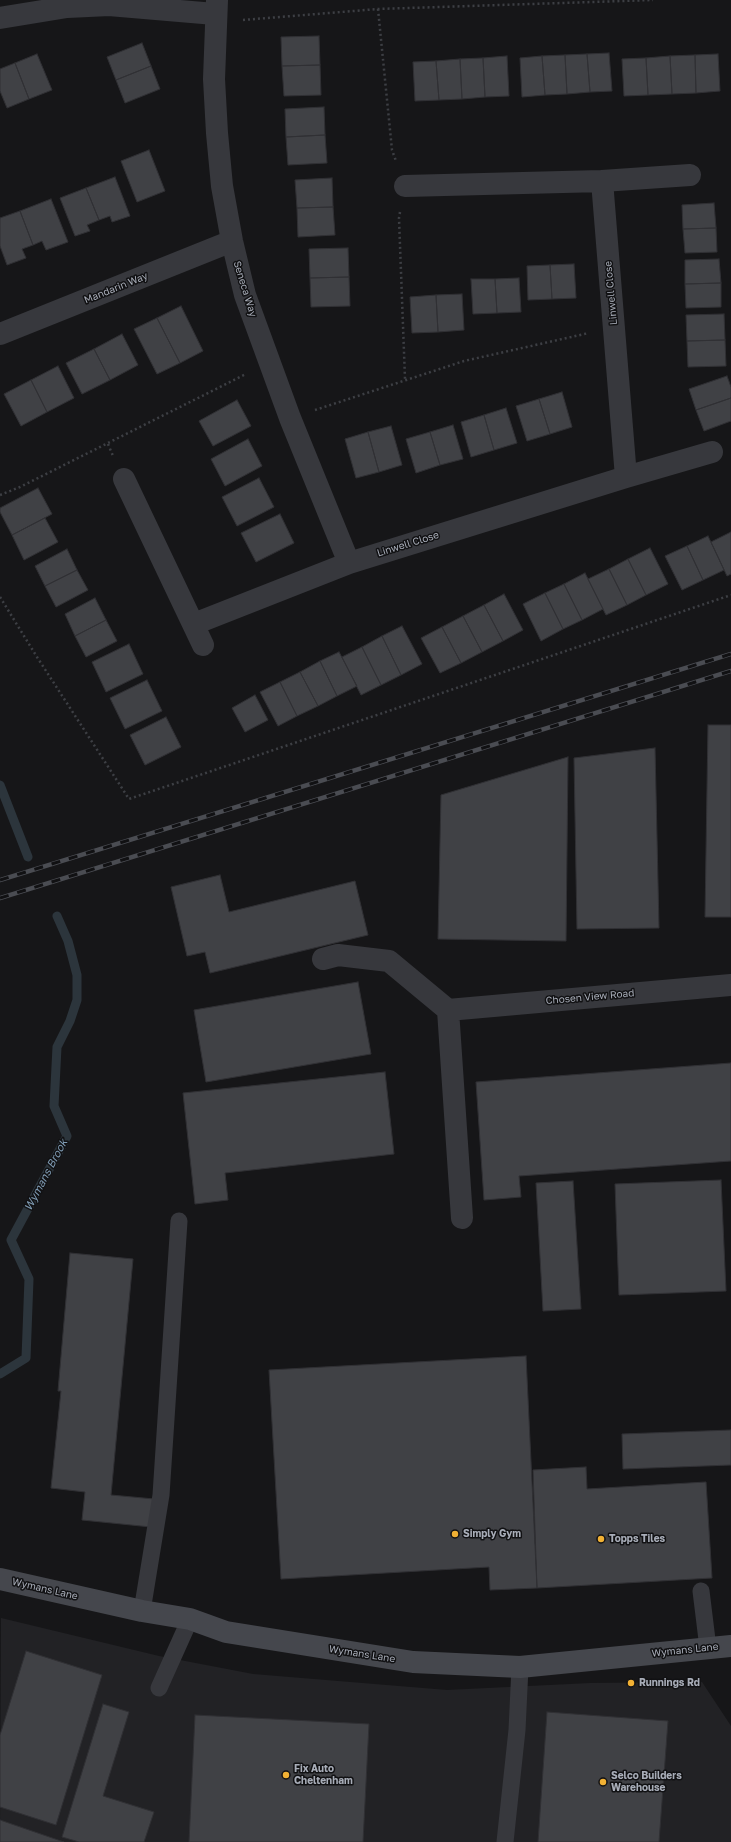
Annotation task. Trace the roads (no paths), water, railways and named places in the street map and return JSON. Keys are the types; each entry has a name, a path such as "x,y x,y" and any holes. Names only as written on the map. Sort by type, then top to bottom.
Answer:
{"street":[{"path":"0,18 67,7 108,5 216,13"},
{"name":"Seneca Way","path":"216,13 214,78 222,186 232,241 245,295 290,418 349,563"},
{"path":"405,186 602,181 690,175"},
{"name":"Linwell Close","path":"602,181 626,477"},
{"name":"Mandarin Way","path":"0,334 232,241"},
{"name":"Linwell Close","path":"194,624 349,563 626,477 712,452"},
{"path":"124,480 203,644"},
{"path":"323,959 338,955 389,961 448,1010 462,1218"},
{"name":"Chosen View Road","path":"448,1010 731,985"},
{"name":"Wymans Lane","path":"0,1579 142,1611 190,1619 226,1632 413,1662 520,1667 731,1646"}],"lane":[{"path":"142,1611 161,1496 179,1221"},
{"path":"701,1591 708,1648"},
{"path":"159,1688 190,1619"},
{"path":"505,1842 517,1730 520,1667"}],"waterway":[{"name":"Wymans Brook","path":"0,785 28,857"},
{"name":"Wymans Brook","path":"0,1374 26,1358 29,1279 11,1240 67,1136 54,1106 57,1047 70,1021 77,1000 77,975 68,941 57,916"}],"railway":[{"path":"0,880 731,654"},
{"path":"0,898 731,671"}],"place":[{"name":"Simply Gym","path":"455,1534"},
{"name":"Topps Tiles","path":"601,1539"},
{"name":"Runnings Rd","path":"631,1683"},
{"name":"Fix Auto Cheltenham","path":"286,1775"},
{"name":"Selco Builders Warehouse","path":"603,1782"}]}
